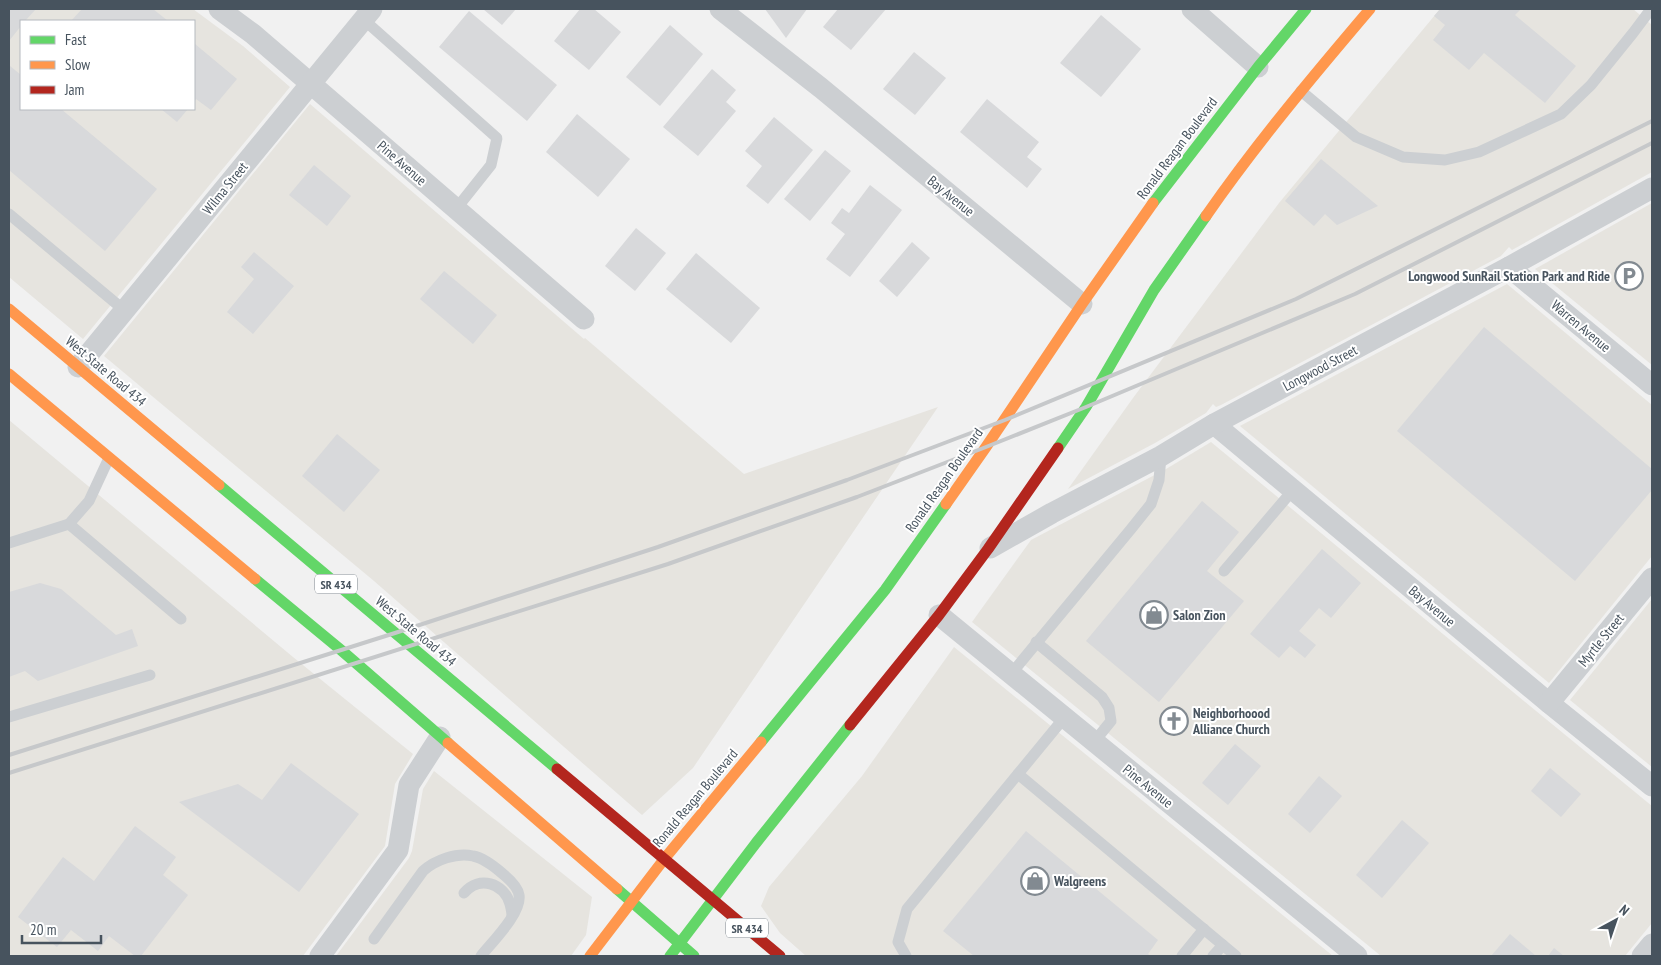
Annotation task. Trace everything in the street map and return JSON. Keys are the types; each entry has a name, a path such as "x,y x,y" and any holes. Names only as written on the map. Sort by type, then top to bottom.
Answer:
{"main road":[{"name":"Ronald Reagan Boulevard","path":"590,956 665,858 709,807 884,590 1005,420 1082,304 1168,183 1258,67 1306,9"},
{"path":"670,956 762,835 939,615 988,549 1086,407 1154,290 1226,188 1301,91 1370,9"},
{"name":"West State Road 434","path":"9,309 713,899"},
{"path":"9,374 341,650 694,956"},
{"name":"SR 434","path":"713,899 780,956"}],"street":[{"name":"Pine Avenue","path":"220,9 253,34 584,319"},
{"name":"Bay Avenue","path":"720,9 821,88 1082,304"},
{"path":"1192,9 1258,67"},
{"name":"Wilma Street","path":"78,366 367,14"},
{"name":"Longwood Street","path":"988,549 1161,456 1214,424 1509,267 1652,188"},
{"name":"Warren Avenue","path":"1509,267 1652,385"},
{"name":"Bay Avenue","path":"1214,424 1549,703 1652,786"},
{"name":"Myrtle Street","path":"1549,703 1652,578"},
{"name":"Pine Avenue","path":"939,615 1357,956"},
{"path":"320,956 398,850 409,785 440,737"},
{"path":"1642,956 1652,944"}],"lane":[{"path":"1301,91 1356,137 1403,157 1445,160 1479,152 1561,114 1591,85 1634,33 1651,9"},
{"path":"367,14 497,138 491,165 456,209"},
{"path":"9,214 124,310"},
{"path":"1011,674 1151,504 1159,480 1161,456"},
{"path":"9,543 69,524 89,501 109,458"},
{"path":"1224,571 1293,490"},
{"path":"69,524 181,619"},
{"path":"1036,642 1102,697 1109,708 1111,721 1094,742"},
{"path":"9,717 150,675"},
{"path":"906,956 898,942 907,909 1064,718"},
{"path":"1018,774 1236,956"},
{"path":"374,939 423,871 435,863 459,856 474,856 484,860 512,881 520,895 518,908 480,956"},
{"path":"464,893 470,885 490,883 502,891 510,903 512,916"},
{"path":"1182,956 1204,929"},
{"path":"1213,956 1223,945"}],"shaded area":[{"path":"9,9 193,9 243,46 290,87 83,339 9,277"},
{"path":"1440,9 1633,9 1652,25 1652,172 1512,250 1509,247 1501,256 1221,405 1216,407 1213,404 1206,413 1155,443 1068,489 1133,398 1279,203"},
{"path":"310,104 744,474 938,407 693,768 642,815 374,581 104,356"},
{"path":"1652,203 1652,365 1535,269"},
{"path":"1507,284 1652,405 1652,556 1549,683 1240,426"},
{"path":"9,420 293,657 413,754 395,784 385,846 303,956 9,956"},
{"path":"1211,442 1652,806 1652,923 1625,956 1381,956 972,622 1031,540 1166,469"},
{"path":"1652,599 1652,767 1570,700"},
{"path":"954,647 1333,956 806,956 780,933 761,906 769,887 862,776"},
{"path":"434,771 592,897 586,935 571,956 336,956 409,858 412,851 423,789"}],"building":[{"path":"9,9 36,9 26,20 20,20 20,27 9,41"},
{"path":"82,9 153,9 167,20 72,20"},
{"path":"483,9 516,9 502,25"},
{"path":"580,9 594,9 621,32 589,70 554,41"},
{"path":"765,9 807,9 786,38"},
{"path":"838,9 886,9 851,50 823,27"},
{"path":"1440,9 1521,9 1515,15 1576,66 1545,103 1484,53 1469,70 1433,40 1445,25 1434,16"},
{"path":"469,11 557,85 527,121 439,47"},
{"path":"1101,15 1141,49 1101,97 1060,63"},
{"path":"670,25 703,54 660,106 626,77"},
{"path":"195,44 237,79 211,110 196,99 195,100"},
{"path":"914,52 946,78 915,115 883,89"},
{"path":"10,66 20,74 20,110 62,110 157,189 105,251 9,170"},
{"path":"712,69 736,90 726,102 736,111 698,156 663,127"},
{"path":"987,99 1039,142 1027,157 1042,169 1027,188 960,132"},
{"path":"162,110 187,110 177,122"},
{"path":"577,114 630,159 598,197 546,152"},
{"path":"774,117 813,150 768,204 746,186 762,166 745,151"},
{"path":"825,150 851,171 810,221 784,199"},
{"path":"1321,159 1378,206 1337,225 1325,214 1314,226 1285,201"},
{"path":"314,165 351,196 327,226 289,195"},
{"path":"870,185 902,210 850,277 826,259 845,234 831,223 842,208 849,213"},
{"path":"636,228 666,253 635,291 605,266"},
{"path":"912,242 930,258 897,297 879,281"},
{"path":"254,252 294,286 253,334 227,312 254,279 241,267"},
{"path":"696,253 760,308 731,343 666,289"},
{"path":"444,271 497,315 473,344 420,299"},
{"path":"1484,327 1652,469 1652,490 1575,581 1397,431"},
{"path":"337,434 380,470 344,512 302,476"},
{"path":"1202,501 1239,532 1207,571 1244,601 1159,702 1086,641"},
{"path":"1322,549 1361,583 1331,618 1319,608 1299,631 1316,645 1305,658 1290,646 1279,658 1250,634"},
{"path":"40,583 61,589 116,635 132,629 138,646 38,681 25,671 9,677 9,592"},
{"path":"1235,744 1261,766 1228,805 1202,783"},
{"path":"291,763 359,814 299,892 179,802 238,784 262,800"},
{"path":"1550,768 1581,794 1561,817 1531,791"},
{"path":"1319,776 1342,796 1310,833 1288,814"},
{"path":"1402,820 1429,843 1382,898 1356,875"},
{"path":"135,826 176,857 163,875 188,895 141,956 135,956 109,936 98,951 71,930 57,947 18,917 63,857 94,881"},
{"name":"Walgreens","path":"1026,831 1158,940 1148,954 1151,956 974,956 943,931"},
{"path":"1510,934 1536,956 1491,956"},
{"path":"1554,948 1564,956 1548,956"}],"railway":[{"path":"9,755 395,633 658,547 847,480 1005,420 1296,299 1652,121"},
{"path":"9,773 668,564 857,497 1086,407 1355,294 1652,143"}],"traffic: fast":[{"path":"1153,203 1258,67 1306,9"},
{"path":"1058,448 1086,407 1154,290 1206,216"},
{"path":"219,485 557,769"},
{"path":"761,742 885,590 946,504"},
{"path":"255,579 341,650 448,743"},
{"path":"670,956 756,843 850,725"},
{"path":"617,889 694,956"}],"traffic: slow":[{"path":"1206,216 1306,85 1370,9"},
{"path":"946,504 1153,203"},
{"path":"9,309 219,485"},
{"path":"9,374 255,579"},
{"path":"590,956 665,858 761,742"},
{"path":"448,743 617,889"}],"traffic: jam":[{"path":"850,725 939,615 988,549 1058,448"},
{"path":"557,769 780,956"}],"place":[{"name":"Longwood SunRail Station Park and Ride","path":"1629,276"},
{"name":"Salon Zion","path":"1154,615"},
{"name":"Neighborhoood Alliance Church","path":"1174,721"},
{"name":"Walgreens","path":"1035,881"}]}
